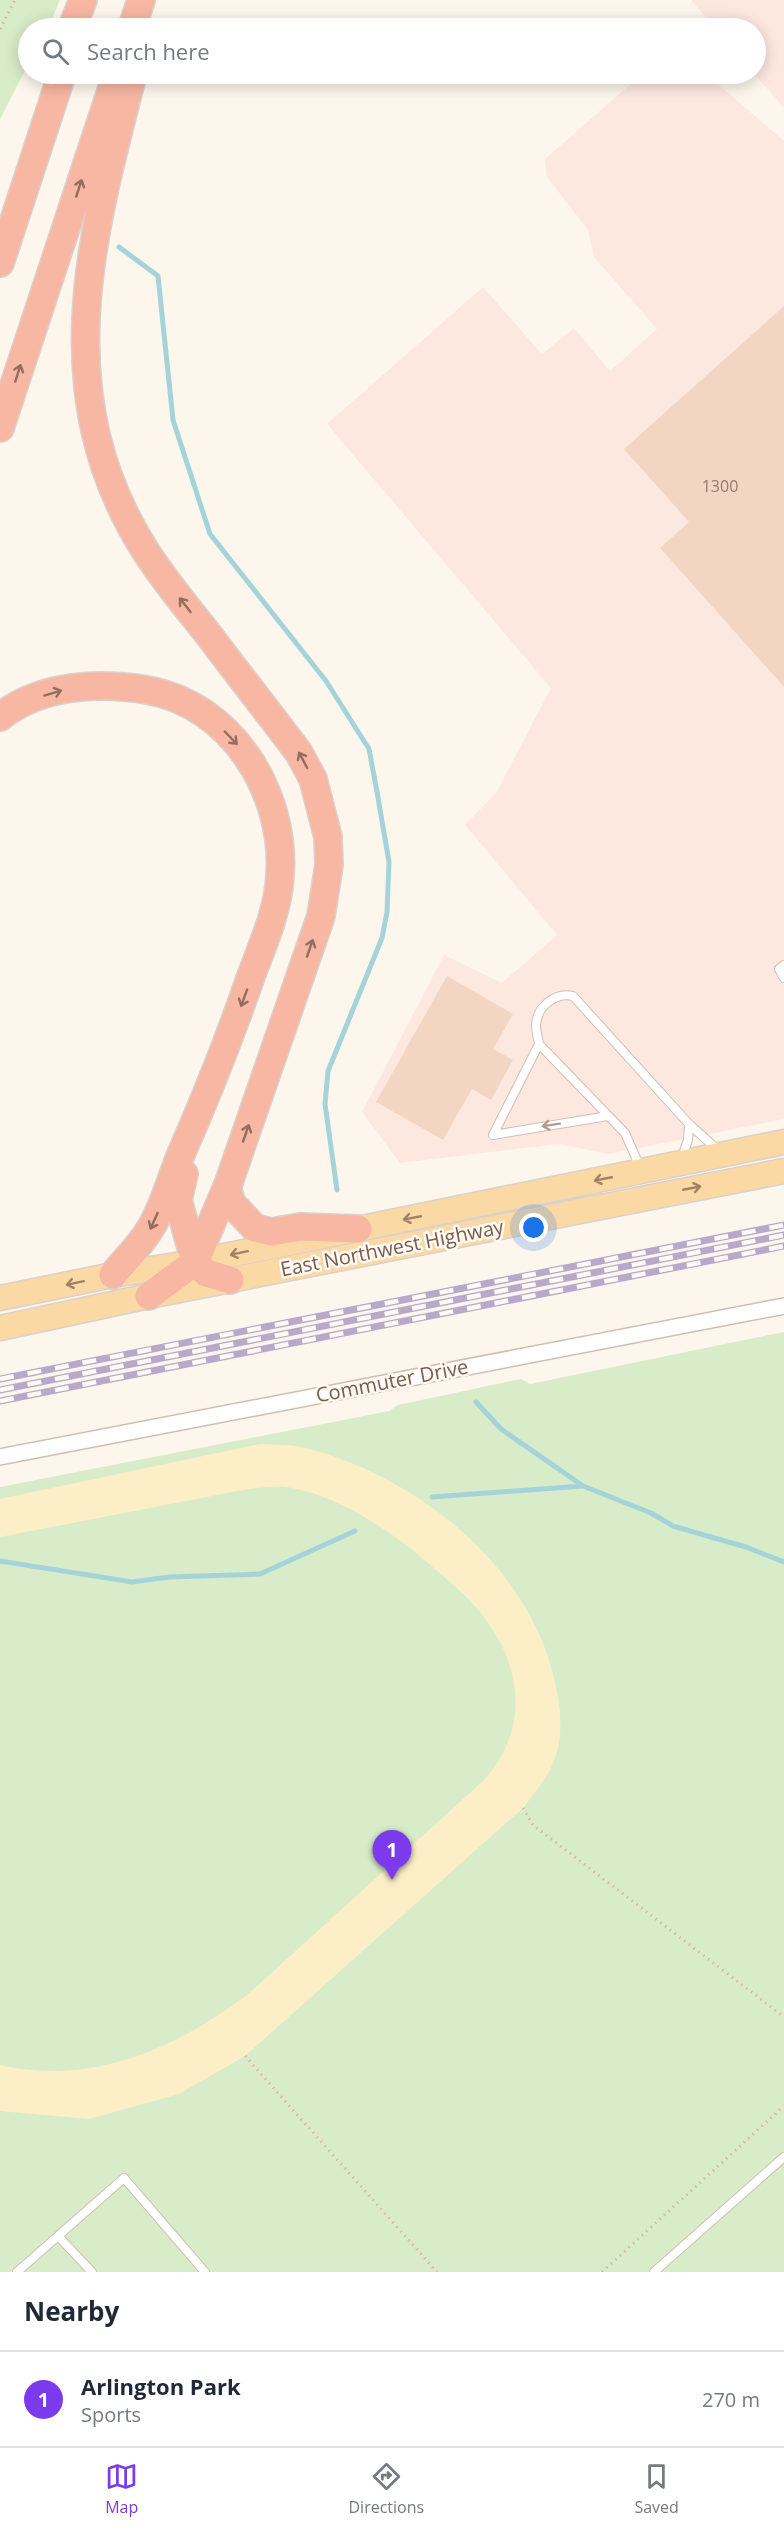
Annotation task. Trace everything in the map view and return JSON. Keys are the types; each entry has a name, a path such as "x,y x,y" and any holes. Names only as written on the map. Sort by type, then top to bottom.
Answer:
{"highway":[{"path":"77,18 85,0"},
{"path":"80,18 85,0"},
{"path":"135,18 141,0"},
{"path":"148,18 152,0"},
{"path":"0,207 50,84"},
{"path":"0,263 59,84"},
{"path":"0,428 114,84"},
{"path":"130,84 99,206 93,243 84,335 87,384 95,431 122,507 142,545 299,753 313,779 328,837 330,865 321,916 227,1188 195,1262 149,1296"},
{"path":"0,717 35,698 93,684 159,692 188,702 212,719 234,740 263,782 274,815 279,844 280,876 275,912 202,1109 151,1228 113,1275"},
{"path":"202,1109 178,1200 195,1262 206,1272 230,1280"},
{"path":"227,1188 236,1210 255,1228 272,1232 300,1227 358,1229"}],"main road":[{"name":"East Northwest Highway","path":"0,1298 113,1275 195,1262 784,1142"},
{"name":"East Northwest Highway","path":"0,1328 149,1296 784,1171"},
{"path":"634,1200 641,1172"}],"street":[{"name":"Commuter Drive","path":"0,1457 784,1306"}],"lane":[{"path":"784,965 779,969 784,978"},
{"path":"641,1172 639,1159 626,1133 539,1044 536,1024 542,1009 554,997 565,994 573,996 689,1124 723,1154"},
{"path":"539,1044 493,1135 608,1116"},
{"path":"678,1163 686,1152 689,1124"},
{"path":"654,2272 784,2157"},
{"path":"17,2272 124,2178 205,2272"},
{"path":"58,2236 92,2272"}],"path":[{"path":"0,29 15,0"},
{"path":"523,1808 533,1825 784,2017"},
{"path":"245,2056 437,2272"},
{"path":"602,2272 784,2106"}],"shaded area":[{"path":"691,0 784,0 784,108 763,84 766,84 766,18 706,18"},
{"path":"631,84 718,84 784,141 784,1119 609,1154 558,1144 400,1163 362,1112 444,955 502,983 557,935 465,825 496,793 551,688 327,424 483,287 542,354 574,328 610,371 657,329 594,257 588,230 547,177 545,159"}],"green space":[{"path":"0,0 60,0 52,18 18,18 18,84 0,119"},
{"path":"784,1332 784,2272 0,2272 0,1487 389,1411 398,1405 521,1379 530,1384"}],"sand":[{"path":"260,1444 304,1447 351,1463 391,1482 429,1506 464,1534 495,1566 522,1601 542,1640 555,1682 559,1702 560,1733 553,1763 523,1808 245,2056 179,2094 89,2119 0,2111 0,2065 34,2070 67,2071 131,2058 191,2032 247,1995 483,1781 507,1745 516,1706 514,1686 510,1666 502,1646 485,1618 453,1585 397,1538 361,1515 323,1497 285,1487 248,1489 0,1537 0,1499"}],"building":[{"path":"784,306 784,687 660,548 689,522 624,449"},
{"path":"447,976 513,1014 493,1049 513,1060 491,1100 472,1089 443,1140 376,1102"}],"waterway":[{"path":"119,247 158,276 173,420 210,534 326,681 369,749 389,862 387,912 382,938 328,1071 325,1104 337,1190"},
{"path":"476,1402 501,1429 583,1486 651,1513 673,1526 746,1547 784,1562"},
{"path":"432,1497 583,1486"},
{"path":"0,1561 132,1582 169,1577 260,1574 355,1531"}],"railway":[{"path":"0,1379 784,1225"},
{"path":"0,1390 784,1235"},
{"path":"0,1401 784,1246"}],"place":[{"name":"Arlington Park","path":"392,1880"}]}
